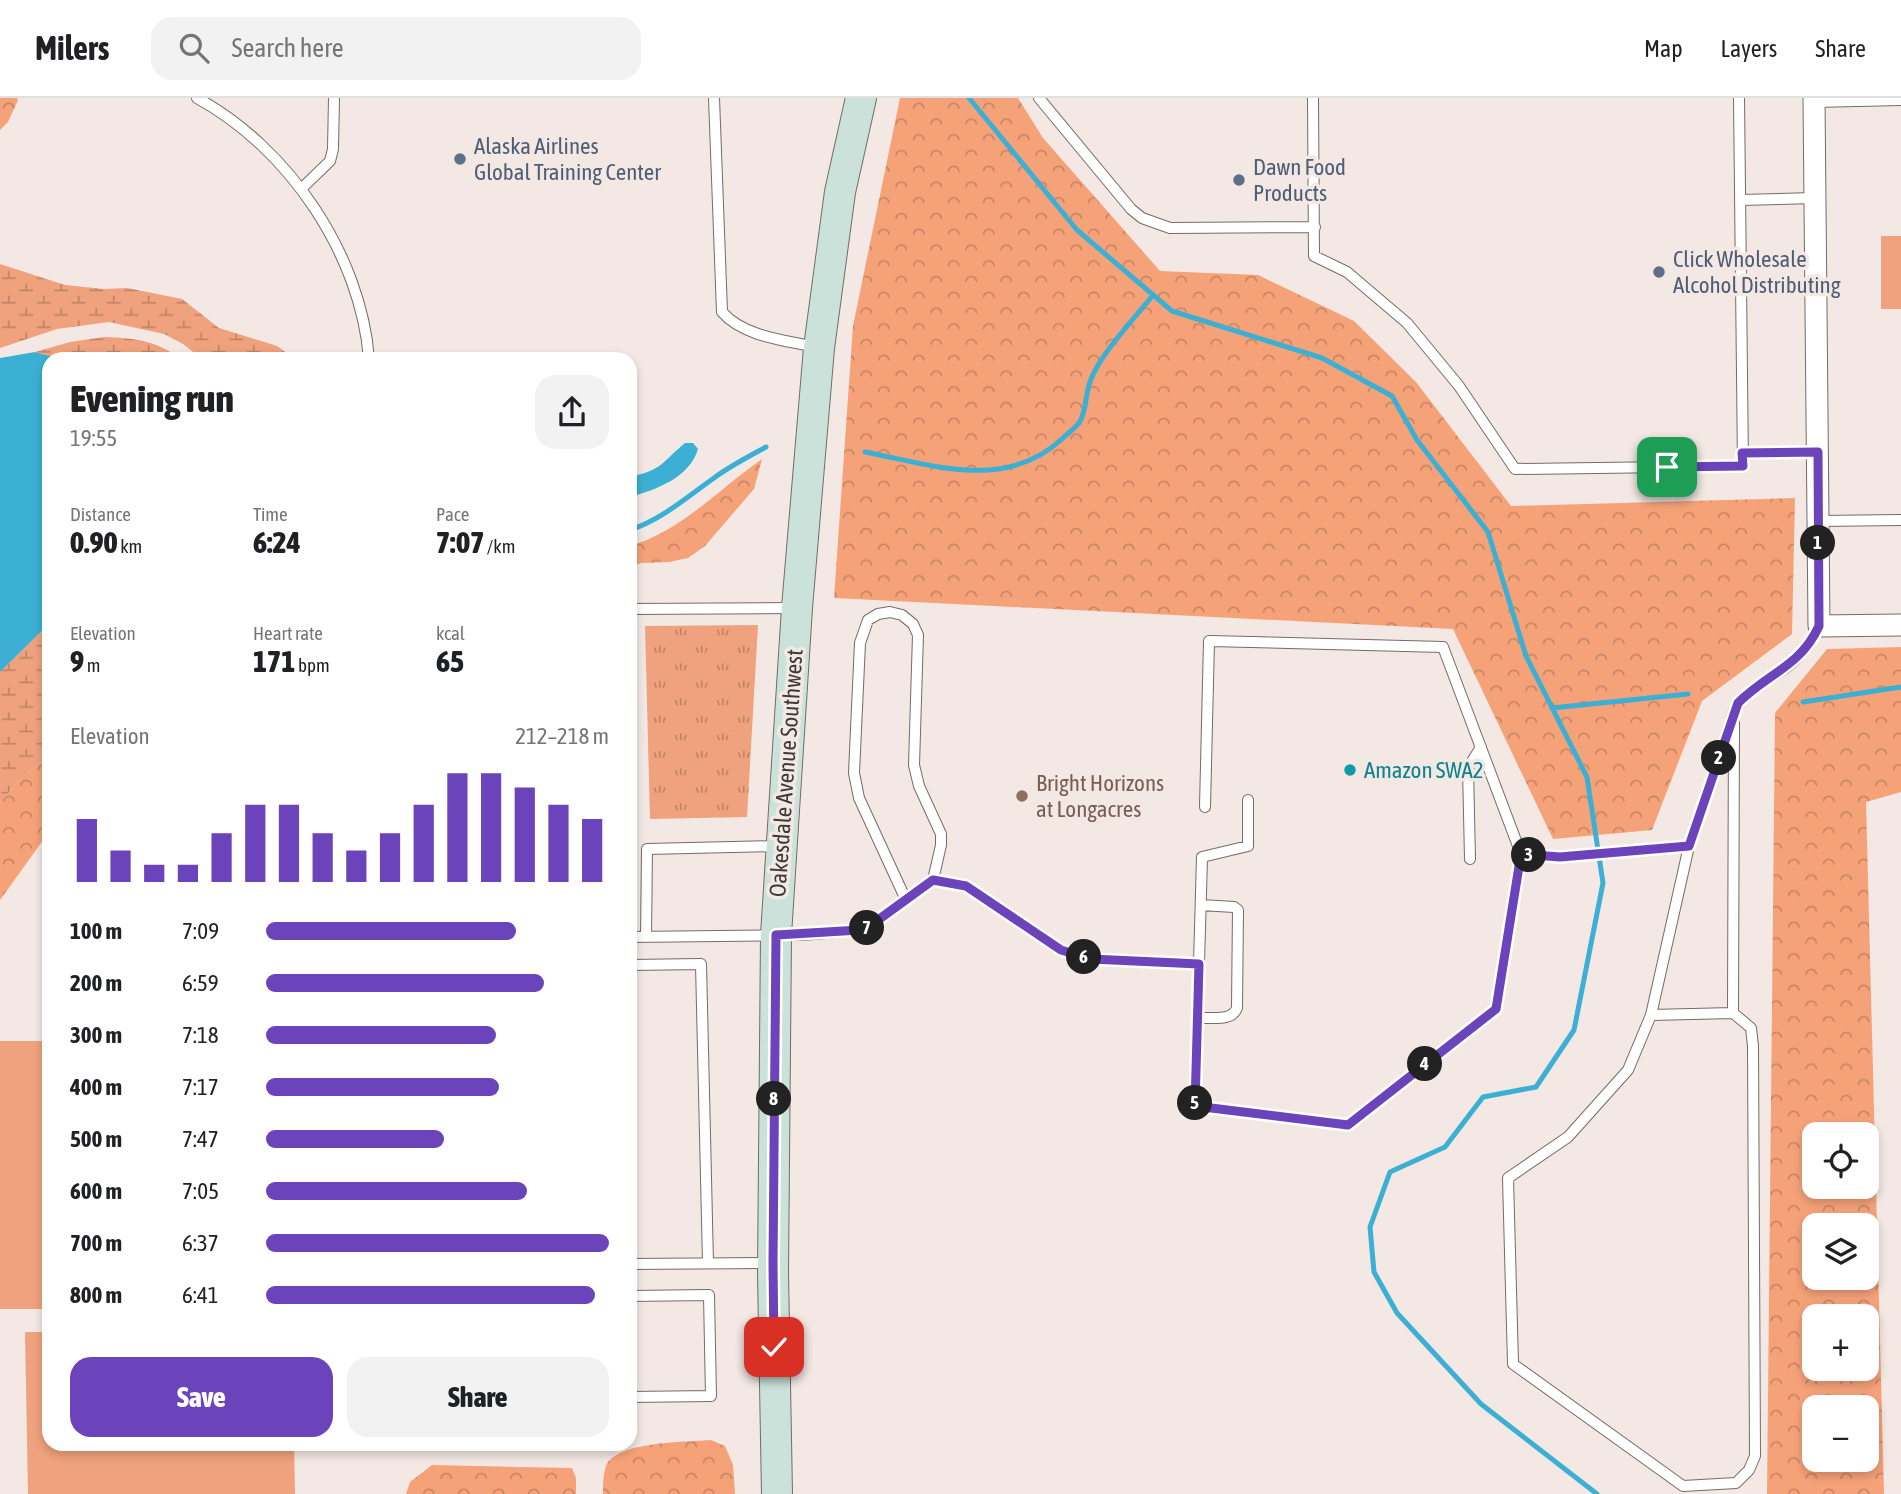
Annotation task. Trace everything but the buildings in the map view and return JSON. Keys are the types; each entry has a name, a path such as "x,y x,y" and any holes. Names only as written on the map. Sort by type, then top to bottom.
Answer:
{"street":[{"name":"Oakesdale Avenue Southwest","path":"777,1494 773,1263 776,935 797,608 819,348 840,192 861,98"},
{"path":"1814,100 1819,626 1901,625"}],"lane":[{"path":"197,98 233,122 269,153 301,189 323,220 342,254 362,312 368,352"},
{"path":"301,189 330,161 334,149 334,98"},
{"path":"714,98 722,312 733,323 761,334 819,348"},
{"path":"1039,98 1131,209 1142,218 1170,228 1315,227"},
{"path":"1313,98 1314,256 1347,272 1407,323 1459,386 1515,469 1743,466 1739,98"},
{"path":"1814,100 1901,100"},
{"path":"1740,200 1815,198"},
{"path":"1742,453 1818,452"},
{"path":"1818,522 1901,520"},
{"path":"637,609 797,608"},
{"path":"637,937 776,935 860,930 867,928 906,900 933,880 941,834 919,786 914,765 918,635 912,624 902,615 890,612 878,614 868,620 860,643 854,772 859,798 906,900"},
{"path":"1651,1015 1733,1013 1751,1028 1754,1046 1755,1456 1749,1470 1736,1483 1683,1486 1513,1364 1508,1178 1568,1137 1628,1070 1651,1015 1689,846 1734,712 1738,703 1751,690 1786,668 1802,653 1819,626"},
{"path":"1205,807 1209,641 1443,647 1521,854 1496,1009 1348,1125 1195,1106 1202,858 1248,846 1248,800"},
{"path":"1733,1013 1734,712"},
{"path":"1470,859 1468,768 1481,747"},
{"path":"646,937 647,849 782,846"},
{"path":"1521,854 1560,857 1689,846"},
{"path":"933,880 966,886 1061,950 1091,959 1199,964"},
{"path":"1198,1018 1230,1017 1235,1014 1237,1008 1238,910 1234,907 1201,905"},
{"path":"637,965 701,964 708,1264"},
{"path":"637,1264 773,1263"},
{"path":"637,1296 709,1295 711,1396 637,1397"}],"green space":[{"path":"0,98 18,100 8,122 0,130"},
{"path":"900,98 1018,98 1043,138 1160,271 1258,275 1354,321 1416,382 1511,506 1795,498 1792,634 1702,701 1652,830 1553,839 1453,629 834,598 853,326"},
{"path":"1881,236 1901,236 1901,309 1881,309"},
{"path":"0,264 65,285 104,289 127,288 182,299 219,328 277,346 285,352 193,352 164,334 109,322 57,329 0,348"},
{"path":"104,337 125,338 144,341 170,352 35,352 70,342"},
{"path":"762,459 754,489 705,546 688,558 637,564 637,543 683,520"},
{"path":"758,625 747,817 650,819 645,626"},
{"path":"42,631 42,761 19,780 0,803 0,672"},
{"path":"1901,647 1901,792 1866,802 1874,1122 1802,1122 1802,1199 1876,1199 1877,1213 1802,1213 1802,1290 1879,1290 1884,1494 1767,1494 1775,713 1827,649"},
{"path":"42,761 42,842 0,900 0,803 19,780"},
{"path":"0,1041 42,1041 42,1309 0,1309"},
{"path":"25,1332 42,1332 42,1451 294,1451 295,1494 28,1494"},
{"path":"711,1440 725,1446 733,1465 735,1494 603,1494 606,1466 612,1458 626,1451 637,1451 638,1447"},
{"path":"432,1465 572,1468 576,1478 576,1494 406,1494 410,1482"}],"water":[{"path":"35,352 42,354 42,631 0,672 0,358"},
{"path":"685,443 693,443 698,449 694,459 680,475 661,486 637,495 637,475 649,472"}],"waterway":[{"path":"969,98 1077,230 1172,311 1322,358 1392,396 1417,440 1488,532 1526,656 1587,777 1603,883 1574,1030 1536,1087 1483,1097 1445,1147 1390,1172 1370,1227 1374,1272 1397,1313 1481,1404 1597,1494"},
{"path":"865,452 943,468 968,470 993,470 1018,465 1041,455 1079,423 1095,371 1109,349 1153,295"},
{"path":"637,527 663,514 726,469 766,447"},
{"path":"1803,702 1901,687"},
{"path":"1552,708 1688,694"}],"place":[{"name":"Alaska Airlines Global Training Center","path":"460,159"},
{"name":"Dawn Food Products","path":"1239,180"},
{"name":"Click Wholesale Alcohol Distributing","path":"1659,272"},
{"name":"Amazon SWA2","path":"1350,770"},
{"name":"Bright Horizons at Longacres","path":"1022,796"}],"route":[{"path":"774,1347 776,935 860,930 867,928 933,880 966,886 1061,950 1091,959 1199,964 1195,1106 1348,1125 1496,1009 1521,854 1560,857 1689,846 1738,703 1751,690 1786,668 1802,653 1819,626 1818,452 1742,453 1743,466 1667,467"}]}
